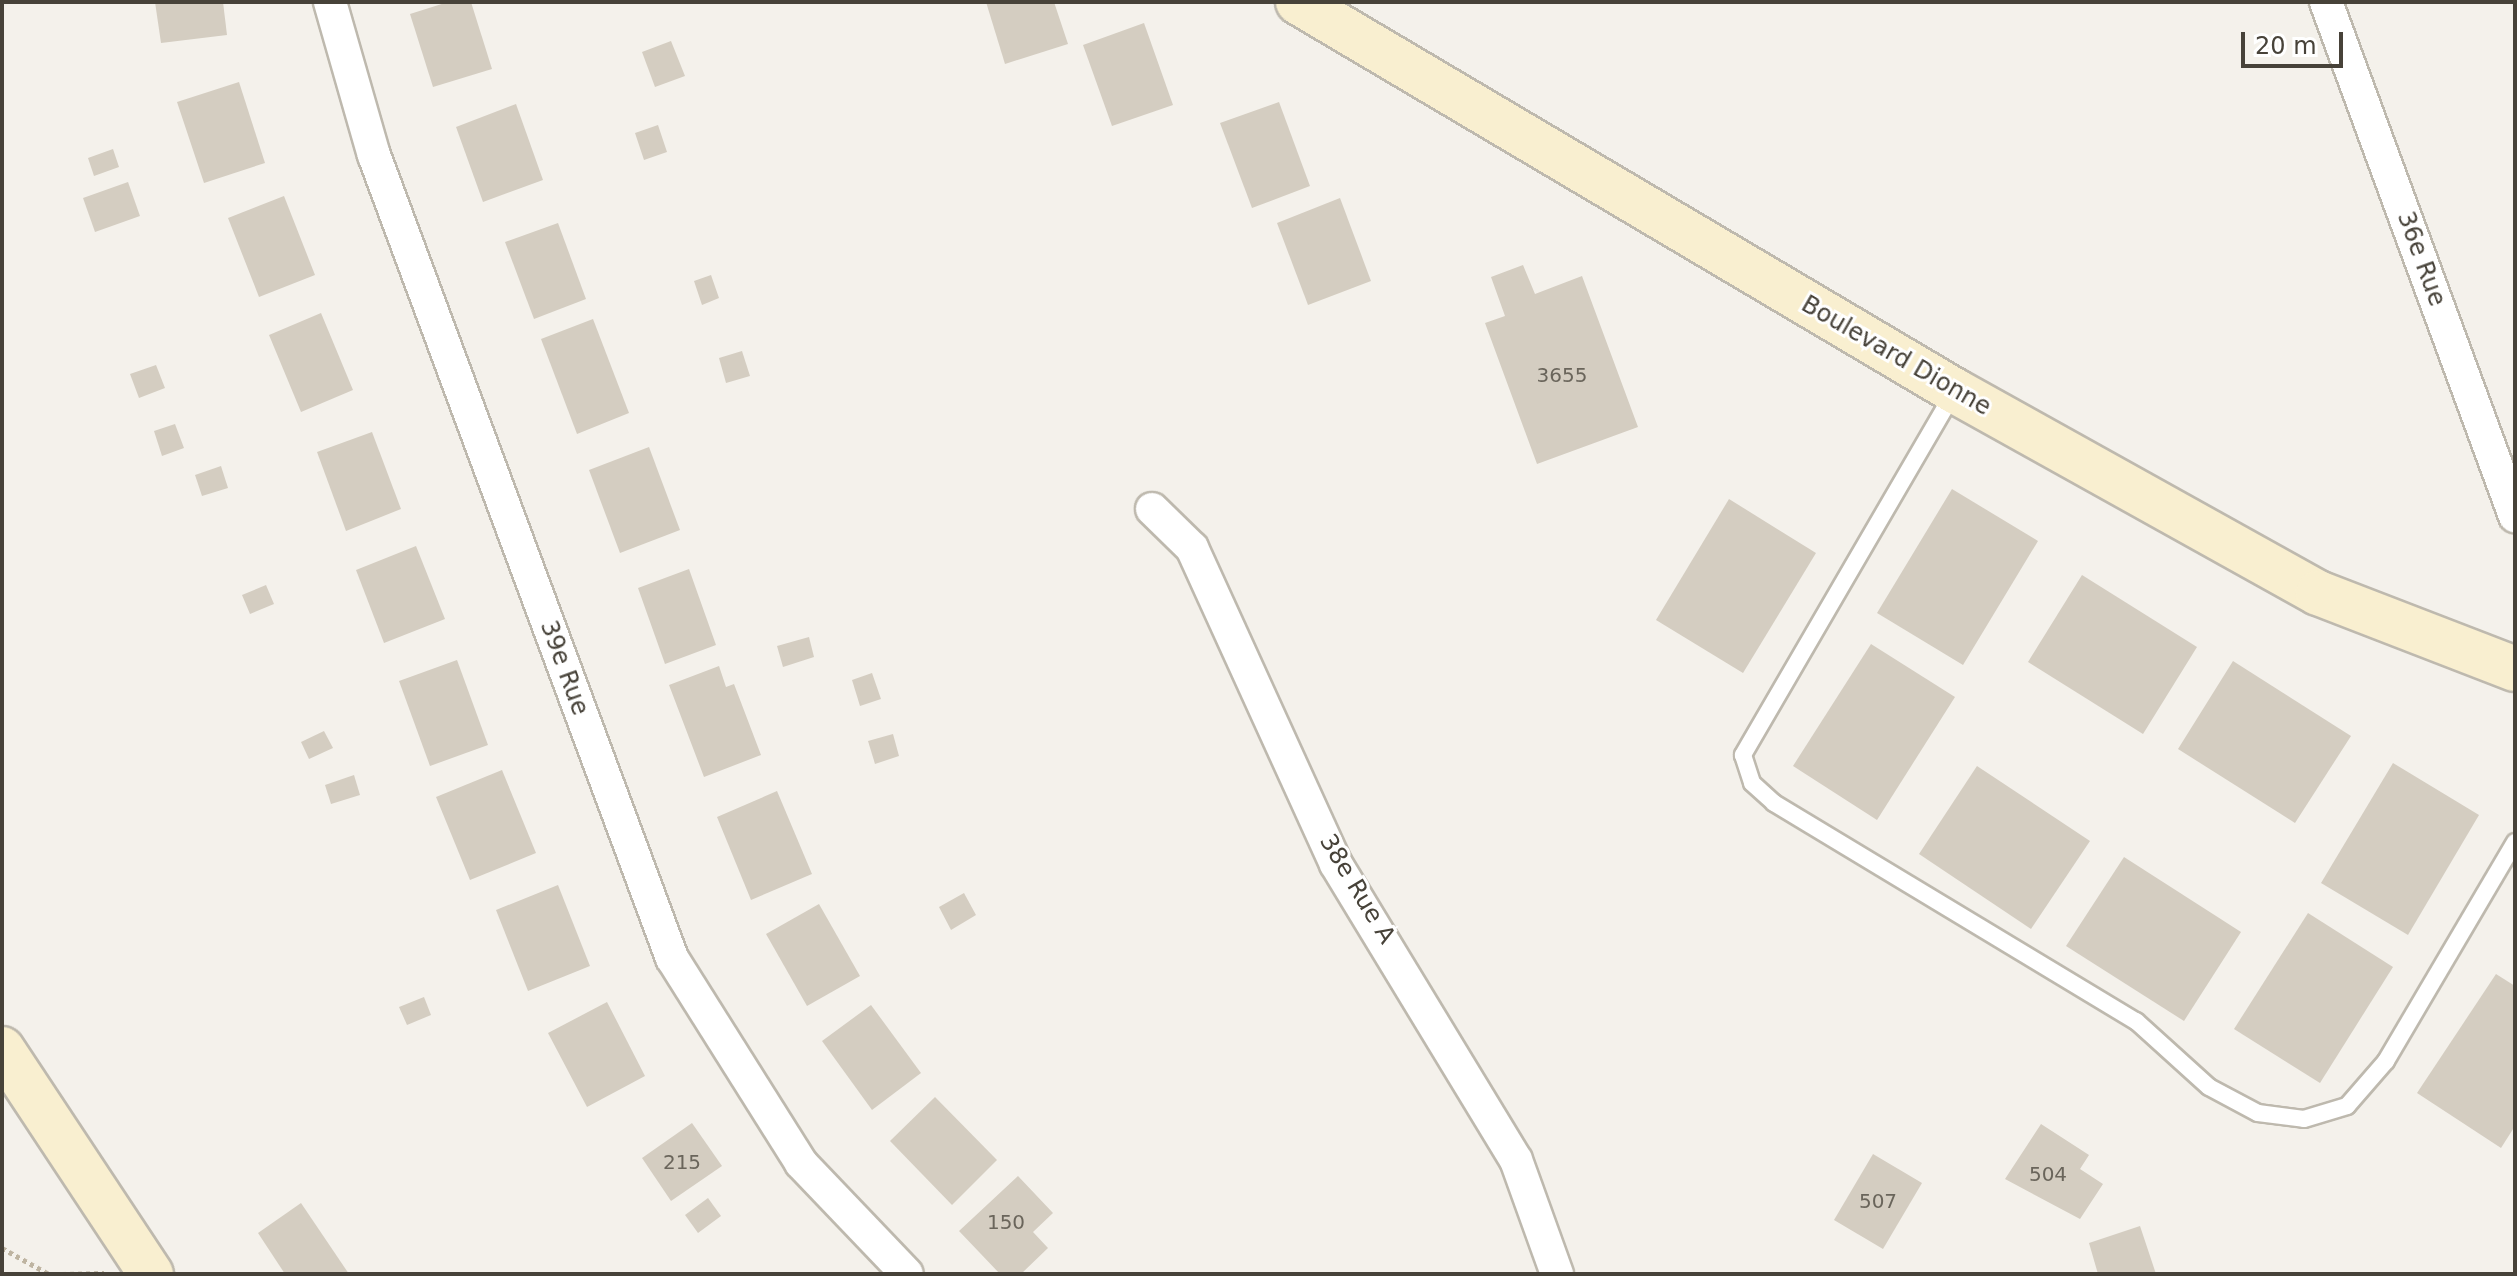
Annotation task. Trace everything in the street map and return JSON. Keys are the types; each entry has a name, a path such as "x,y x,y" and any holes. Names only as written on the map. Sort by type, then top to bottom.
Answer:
{"main road":[{"name":"Boulevard Dionne","path":"1298,2 1955,391 2318,593 2515,669"},
{"path":"2,1049 151,1274"}],"street":[{"name":"39e Rue","path":"330,2 374,155 672,958 801,1163 907,1274"},
{"name":"36e Rue","path":"2326,2 2515,516"},
{"name":"38e Rue A","path":"1152,509 1192,548 1336,864 1516,1160 1557,1274"}],"lane":[{"path":"1955,391 1743,755 1752,783 1774,803 2136,1021 2209,1087 2258,1113 2304,1119 2347,1106 2386,1061 2515,842"}],"path":[{"path":"2,1248 49,1274"}],"building":[{"path":"155,2 223,2 227,35 161,43"},
{"path":"448,2 471,2 492,69 433,87 410,14"},
{"path":"986,2 1054,2 1068,44 1005,64"},
{"path":"1144,23 1173,105 1112,126 1083,45"},
{"path":"671,41 685,76 655,87 642,52"},
{"path":"239,82 265,163 204,183 177,102"},
{"path":"1279,102 1310,186 1252,208 1220,123"},
{"path":"516,104 543,180 483,202 456,127"},
{"path":"658,125 667,152 644,160 635,133"},
{"path":"113,149 119,167 94,176 88,158"},
{"path":"128,182 140,216 95,232 83,198"},
{"path":"284,196 315,275 259,297 228,218"},
{"path":"1340,198 1371,281 1308,305 1277,223"},
{"path":"558,223 586,299 534,319 505,242"},
{"path":"1523,265 1535,294 1582,276 1638,427 1537,464 1485,323 1505,316 1491,277"},
{"path":"711,275 719,298 702,305 694,281"},
{"path":"321,313 353,390 301,412 269,335"},
{"path":"593,319 629,413 577,434 541,339"},
{"path":"742,351 750,376 726,383 719,358"},
{"path":"156,365 165,388 139,398 130,374"},
{"path":"175,424 184,448 162,456 154,431"},
{"path":"372,432 401,509 346,531 317,452"},
{"path":"649,447 680,530 620,553 589,470"},
{"path":"221,466 228,488 202,496 195,475"},
{"path":"1952,489 2038,541 1963,665 1877,613"},
{"path":"1729,499 1816,553 1743,673 1656,620"},
{"path":"416,546 445,619 384,643 356,570"},
{"path":"689,569 716,645 665,664 638,588"},
{"path":"2082,575 2197,647 2143,734 2028,662"},
{"path":"266,585 274,604 250,614 242,595"},
{"path":"809,637 814,657 783,667 777,646"},
{"path":"1871,644 1955,697 1877,820 1793,766"},
{"path":"457,660 488,745 430,766 399,681"},
{"path":"2233,661 2351,736 2295,823 2178,749"},
{"path":"719,666 726,687 734,684 761,755 704,777 669,685"},
{"path":"872,673 881,699 860,706 852,680"},
{"path":"324,731 333,748 309,759 301,742"},
{"path":"893,734 899,756 875,764 868,741"},
{"path":"2393,763 2479,815 2408,935 2321,883"},
{"path":"1977,766 2090,841 2031,929 1919,854"},
{"path":"502,770 536,853 470,880 436,797"},
{"path":"354,775 360,795 331,804 325,785"},
{"path":"777,791 812,874 751,900 717,817"},
{"path":"2124,857 2241,932 2184,1021 2066,946"},
{"path":"558,885 590,966 528,991 496,910"},
{"path":"964,893 976,915 951,930 939,907"},
{"path":"819,904 860,976 807,1006 766,934"},
{"path":"2308,913 2393,967 2320,1083 2234,1029"},
{"path":"2496,974 2515,986 2515,1126 2501,1148 2417,1093"},
{"path":"424,997 431,1015 407,1025 399,1007"},
{"path":"607,1002 645,1076 587,1107 548,1033"},
{"path":"871,1005 921,1073 872,1110 822,1041"},
{"path":"935,1097 997,1160 952,1205 890,1141"},
{"path":"692,1123 722,1166 671,1201 642,1158"},
{"path":"2041,1124 2089,1155 2080,1169 2103,1184 2080,1219 2005,1179"},
{"path":"1873,1154 1922,1183 1883,1249 1834,1220"},
{"path":"1018,1176 1053,1213 1033,1232 1048,1248 1021,1274 1000,1274 959,1231"},
{"path":"708,1198 721,1216 698,1233 685,1215"},
{"path":"301,1203 349,1274 285,1274 258,1233"},
{"path":"2140,1226 2156,1274 2098,1274 2089,1243"}]}
